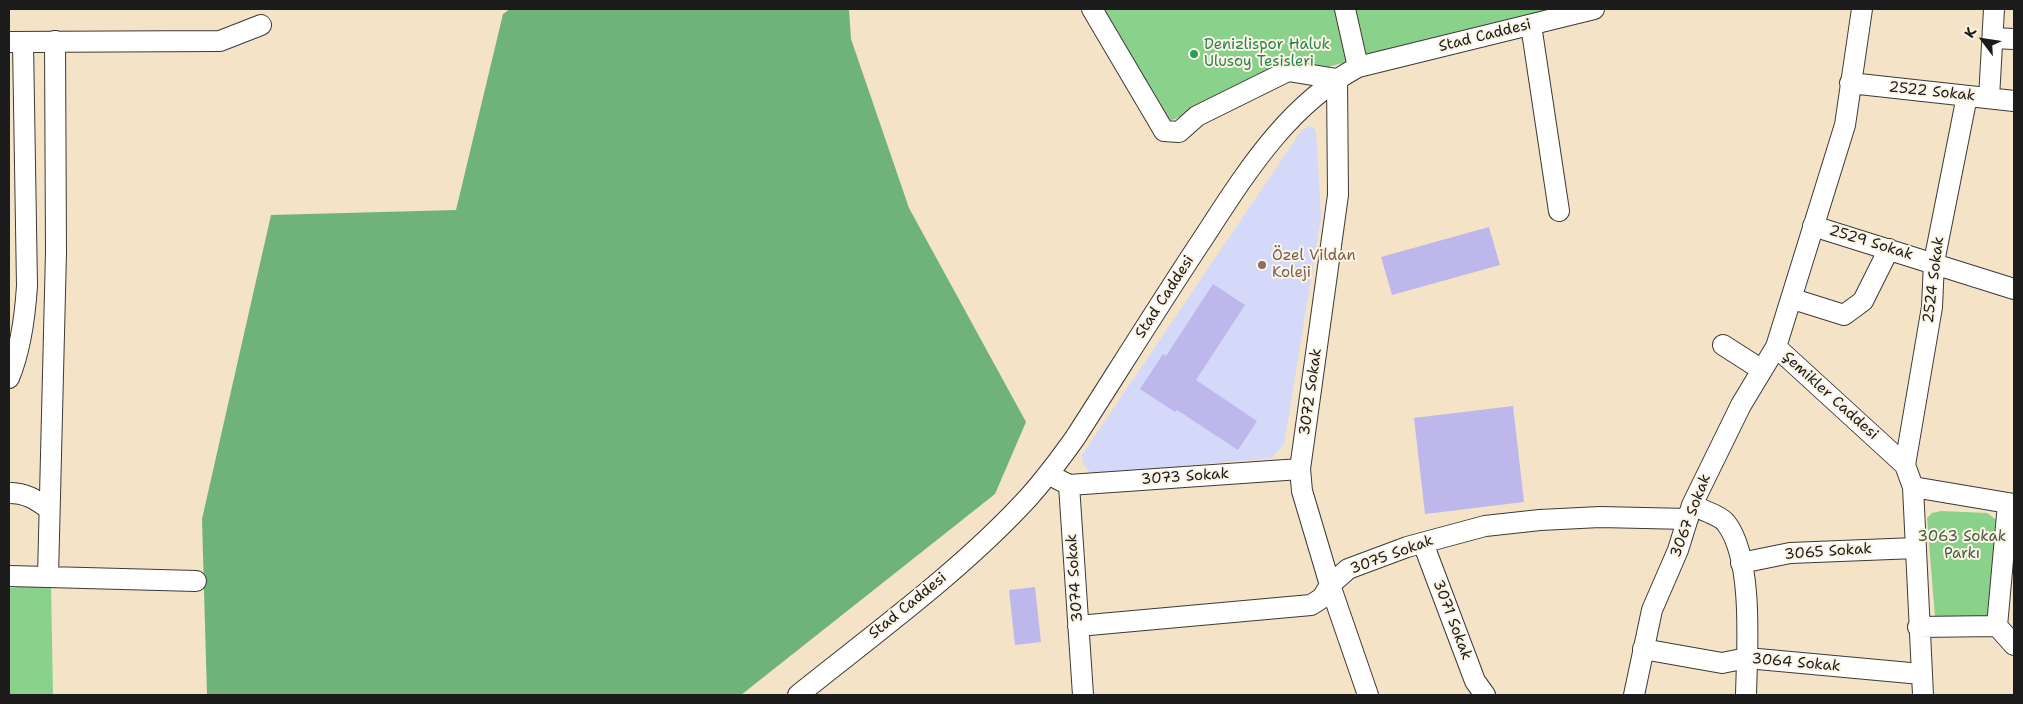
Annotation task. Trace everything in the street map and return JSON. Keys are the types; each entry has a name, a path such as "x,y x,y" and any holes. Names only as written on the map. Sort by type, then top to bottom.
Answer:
{"street":[{"path":"1092,9 1164,131 1179,132 1198,116 1288,71 1337,79"},
{"path":"1345,9 1358,67"},
{"name":"Stad Caddesi","path":"798,695 940,580 1027,499 1075,438 1178,278 1270,142 1308,100 1337,79 1358,67 1531,25 1588,9"},
{"name":"Şemikler Caddesi","path":"1862,9 1845,125 1813,226 1793,299 1776,347 1905,465 1913,487 1918,627 1923,695"},
{"path":"1989,98 1994,9"},
{"path":"9,378 24,323 27,286 16,42 220,41 261,24"},
{"path":"1531,25 1559,212"},
{"path":"1993,38 2014,39"},
{"path":"48,577 56,252 55,41"},
{"name":"3072 Sokak","path":"1337,79 1338,195 1300,469 1302,491 1330,585 1368,695"},
{"name":"2522 Sokak","path":"1850,83 2014,101"},
{"name":"2524 Sokak","path":"1905,465 1932,307 1934,262 1967,96"},
{"name":"2529 Sokak","path":"1813,226 2014,288"},
{"path":"1793,299 1844,315 1864,301 1889,249"},
{"path":"1723,345 1762,370"},
{"name":"3067 Sokak","path":"1634,695 1652,610 1678,550 1690,512 1741,405 1776,347"},
{"name":"3073 Sokak","path":"1069,485 1300,469"},
{"path":"1048,474 1069,485"},
{"name":"3074 Sokak","path":"1069,485 1083,695"},
{"path":"1913,487 2011,504 1997,626"},
{"path":"9,493 21,493 34,498 49,509"},
{"path":"1690,512 1725,521 1736,543 1747,590 1746,695"},
{"name":"3075 Sokak","path":"1078,626 1311,605 1322,598 1330,585 1348,570 1423,542 1484,526 1540,520 1690,512"},
{"name":"3071 Sokak","path":"1423,542 1475,681 1485,695"},
{"name":"3065 Sokak","path":"1741,563 1790,553 1916,548"},
{"path":"9,576 196,581"},
{"path":"1918,627 1997,626 2014,644"},
{"name":"3064 Sokak","path":"1643,648 1722,663 1747,658 1921,674"}],"shaded area":[{"name":"Özel Vildan Koleji","path":"1309,126 1314,128 1316,132 1321,217 1284,444 1272,458 1092,474 1083,464 1082,455 1301,131"}],"green space":[{"path":"510,9 849,9 851,39 909,208 1026,422 995,494 741,695 207,695 202,519 271,215 456,210 503,14"},
{"path":"1083,9 1585,9 1531,25 1342,63 1225,98 1153,128"},
{"name":"3063 Sokak Parkı","path":"1941,511 1987,513 1998,521 1989,618 1935,617 1927,518 1932,513"},
{"path":"51,584 53,695 9,695 9,588"}],"building":[{"path":"1489,227 1500,265 1392,295 1381,257"},
{"path":"1213,284 1245,305 1196,380 1257,421 1238,450 1177,410 1175,412 1140,389 1163,354 1166,356"},
{"path":"1513,406 1524,502 1425,514 1414,418"},
{"path":"1035,587 1041,642 1015,645 1009,590"}],"place":[{"name":"Denizlispor Haluk Ulusoy Tesisleri","path":"1194,54"},
{"name":"Özel Vildan Koleji","path":"1262,265"}]}
